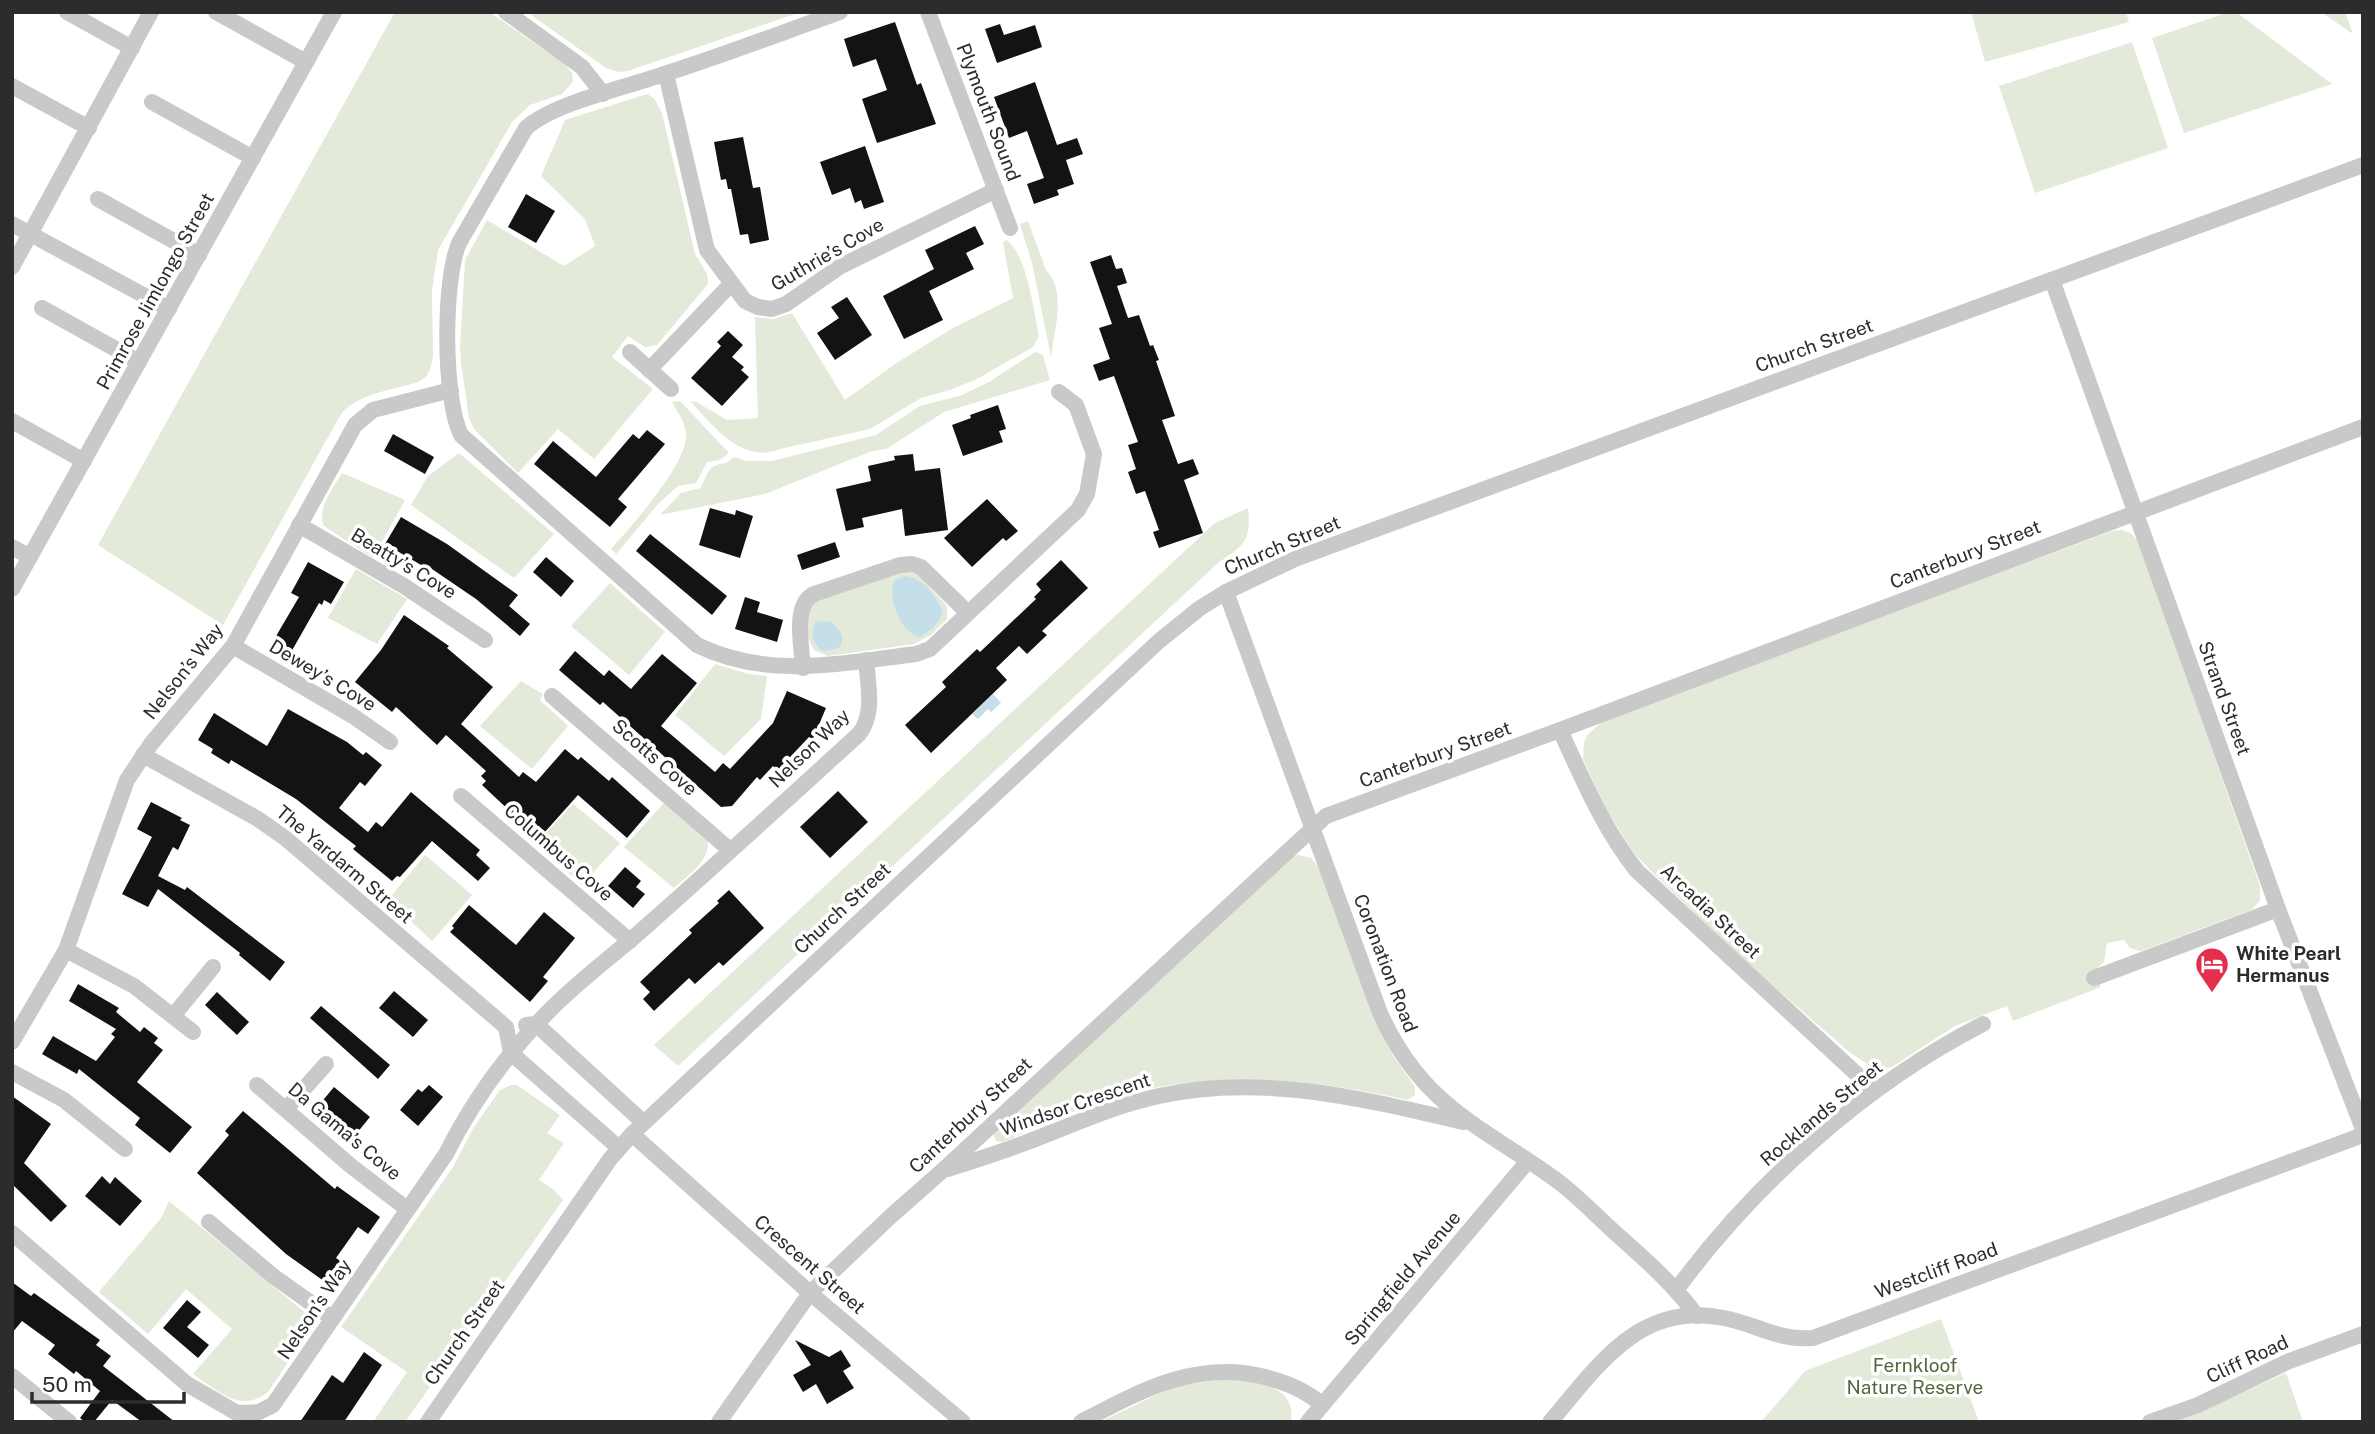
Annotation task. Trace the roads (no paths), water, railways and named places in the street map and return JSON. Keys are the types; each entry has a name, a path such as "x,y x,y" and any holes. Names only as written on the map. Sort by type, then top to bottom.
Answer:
{"street":[{"path":"66,12 132,48"},
{"path":"12,267 151,12"},
{"path":"216,12 306,62"},
{"name":"Primrose Jimlongo Street","path":"12,589 334,12"},
{"path":"506,12 582,67 603,94"},
{"path":"840,12 666,74 553,110 535,119 526,128 459,243 449,279 448,366 457,427 466,442 691,640 713,651 758,664 803,668 930,649 1071,517 1087,494 1094,460 1093,448 1076,405 1059,392"},
{"name":"Plymouth Sound","path":"928,12 1010,228"},
{"name":"Guthrie’s Cove","path":"666,74 707,250 731,284 751,305 765,309 779,307 841,265 996,190"},
{"path":"12,86 89,128"},
{"path":"152,102 253,158"},
{"name":"Church Street","path":"428,1422 619,1148 643,1122 1159,641 1200,608 1226,592 1294,559 2363,165"},
{"path":"98,199 199,255"},
{"path":"12,224 169,309"},
{"name":"Strand Street","path":"2052,279 2278,909 2363,1129"},
{"path":"649,370 731,284"},
{"path":"42,308 139,362"},
{"path":"630,352 671,389"},
{"name":"Nelson’s Way","path":"12,1042 66,950 127,780 143,755 233,646 355,425 364,416 384,406 451,390"},
{"path":"12,421 84,461"},
{"name":"Canterbury Street","path":"719,1422 810,1293 1326,816 2363,427"},
{"name":"Beatty’s Cove","path":"299,524 404,586 485,640"},
{"path":"12,547 30,557"},
{"path":"803,668 800,613 805,600 814,594 900,565 912,564 921,567 968,613"},
{"name":"Coronation Road","path":"1226,592 1389,1033 1412,1070 1450,1109 1562,1184 1677,1289 1697,1316"},
{"name":"Dewey’s Cove","path":"233,646 353,716 390,742"},
{"name":"Nelson Way","path":"531,1030 567,994 630,941 859,734 867,725 869,712 866,660"},
{"name":"Scotts Cove","path":"552,696 730,850"},
{"name":"Arcadia Street","path":"1560,730 1598,813 1637,871 1875,1091"},
{"name":"The Yardarm Street","path":"143,755 258,819 279,834 506,1027"},
{"name":"Columbus Cove","path":"461,796 630,941"},
{"path":"2094,978 2278,909"},
{"path":"66,950 135,986 193,1032"},
{"path":"173,1016 212,967"},
{"name":"Rocklands Street","path":"1677,1289 1701,1256 1785,1166 1875,1091 1953,1040 1983,1024"},
{"path":"619,1148 511,1053 506,1027 531,1030 643,1122"},
{"name":"Nelson’s Way","path":"12,1234 187,1384 237,1413 259,1412 278,1399 446,1154 462,1122 511,1053 531,1030"},
{"path":"286,1110 326,1064"},
{"path":"12,1072 64,1100 125,1149"},
{"name":"Da Gama’s Cove","path":"257,1085 351,1166 407,1209"},
{"name":"Windsor Crescent","path":"942,1171 1014,1147 1111,1109 1148,1098 1188,1091 1242,1088 1304,1091 1370,1101 1472,1124"},
{"name":"Crescent Street","path":"632,1134 810,1293 962,1422"},
{"name":"Westcliff Road","path":"1550,1422 1604,1358 1631,1335 1662,1320 1697,1316 1724,1318 1781,1337 1813,1338 2363,1135"},
{"name":"Springfield Avenue","path":"1308,1422 1528,1161"},
{"path":"209,1222 273,1276 332,1318"},
{"name":"Cliff Road","path":"2150,1422 2198,1405 2287,1362 2363,1334"},
{"path":"1082,1422 1163,1381 1209,1372 1238,1372 1276,1380 1312,1396 1322,1405"},
{"path":"12,1376 69,1422"}],"water":[{"path":"905,576 922,583 942,608 938,621 921,637 914,635 902,622 894,605 892,587 895,580"},
{"path":"818,621 832,622 838,628 842,634 839,648 824,651 817,646 813,631"},
{"path":"993,694 1001,703 991,712 988,709 978,719 972,714"}],"place":[{"name":"White Pearl Hermanus","path":"2212,994"}],"park label":[{"name":"Fernkloof Nature Reserve","path":"1915,1376"}]}
